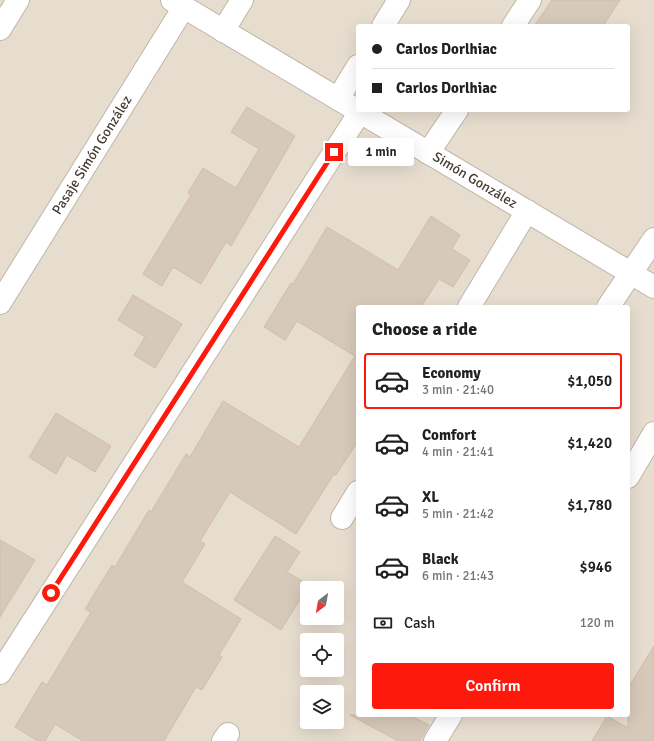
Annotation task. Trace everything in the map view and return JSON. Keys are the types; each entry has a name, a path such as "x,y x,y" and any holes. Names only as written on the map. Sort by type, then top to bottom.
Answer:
{"street":[{"path":"0,29 18,0"},
{"path":"223,31 242,0"},
{"path":"384,24 399,0"},
{"path":"514,24 530,0"},
{"name":"Simón González","path":"178,4 356,110"},
{"name":"Pasaje Simón González","path":"0,303 178,4"},
{"path":"338,99 356,69"},
{"path":"0,673 360,112"},
{"name":"Simón González","path":"360,112 654,287"},
{"path":"428,153 456,112"},
{"path":"470,305 527,211"},
{"path":"609,305 654,239"},
{"path":"630,474 654,433"},
{"path":"342,518 356,495"},
{"path":"435,741 450,717"}],"shaded area":[{"path":"0,0 654,0 654,741 0,741"}],"building":[{"path":"552,0 620,0 604,24 535,24"},
{"path":"247,107 295,136 231,246 226,242 201,284 173,267 162,286 143,274 191,195 188,193 203,168 236,188 259,149 231,132"},
{"path":"431,216 460,235 452,249 470,260 453,287 439,279 422,305 356,305 356,444 336,475 334,474 296,534 230,492 200,541 205,544 182,582 241,619 219,655 222,657 202,690 196,687 164,741 83,741 55,724 45,741 38,741 15,727 42,682 47,685 91,612 85,609 112,565 115,567 149,510 151,512 186,454 190,457 223,401 299,447 355,356 297,321 285,340 264,327 291,283 293,284 327,227 398,270"},
{"path":"133,295 182,324 155,368 134,355 145,337 118,320"},
{"path":"56,413 111,446 95,472 67,455 56,474 29,457"},
{"path":"275,536 300,552 287,572 302,581 300,581 300,599 281,630 234,600"},
{"path":"0,540 35,560 0,617"},
{"path":"654,646 654,741 592,741 606,717 628,728 628,717 630,717 630,685"},
{"path":"350,715 356,715 356,717 414,717 429,725 420,741 398,741"}],"route":[{"path":"51,593 334,152"}]}
